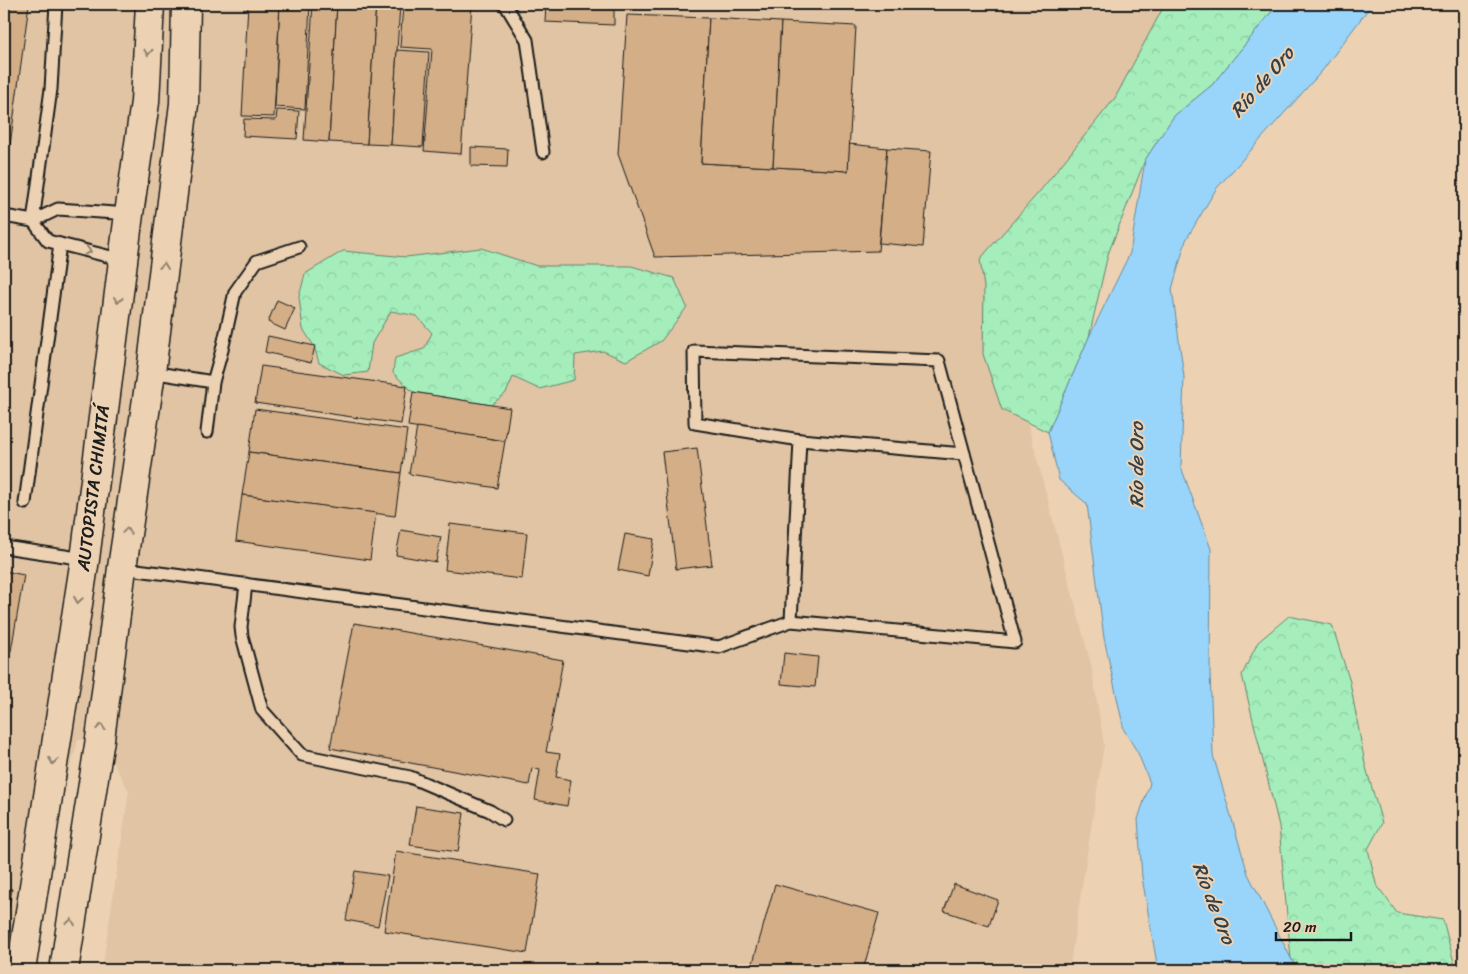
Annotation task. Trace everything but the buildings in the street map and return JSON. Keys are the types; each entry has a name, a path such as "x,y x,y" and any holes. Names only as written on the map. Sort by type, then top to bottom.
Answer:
{"highway":[{"name":"AUTOPISTA CHIMITÁ","path":"21,970 85,559 129,214 146,102 150,4"},
{"path":"64,970 100,739 122,568 151,372 184,104 186,4"}],"lane":[{"path":"56,4 51,89 33,221 48,240 123,260"},
{"path":"505,4 527,40 543,152"},
{"path":"4,216 33,221 58,209 129,214"},
{"path":"25,503 60,244"},
{"path":"207,432 213,382 235,292 257,261 299,247"},
{"path":"122,568 719,647 791,620 1015,642 939,361 694,351 695,424 800,440 964,454"},
{"path":"151,372 213,382"},
{"path":"791,620 800,440"},
{"path":"4,547 85,559"},
{"path":"246,584 242,636 262,710 302,755 410,778 490,811 504,820"}],"shaded area":[{"path":"4,4 1178,4 1118,105 985,260 1091,665 1104,745 1069,970 102,970 129,791 100,739 78,740 13,970 4,970"}],"green space":[{"path":"1165,4 1278,4 1212,85 1174,116 1145,160 1108,254 1089,337 1048,432 1002,410 983,354 984,287 980,259 1040,191 1115,98"},
{"path":"481,248 537,266 631,266 674,278 687,307 661,341 626,361 603,351 575,355 574,380 539,389 513,377 506,393 491,405 413,392 393,373 395,358 424,349 432,333 417,316 391,311 372,343 368,372 344,375 319,363 314,346 303,329 299,297 305,274 343,251 406,257"},
{"path":"1289,616 1332,625 1350,682 1365,764 1382,823 1368,849 1376,884 1397,913 1443,920 1456,970 1297,970 1291,959 1279,826 1242,675 1258,642"}],"water":[{"name":"Río de Oro","path":"1278,4 1372,4 1322,71 1216,189 1186,240 1172,289 1184,377 1181,467 1211,549 1210,672 1213,755 1248,874 1297,970 1158,970 1142,877 1138,819 1150,783 1138,753 1124,730 1104,638 1087,504 1059,480 1048,432 1089,337 1130,253 1145,160 1174,116 1212,85"}]}
